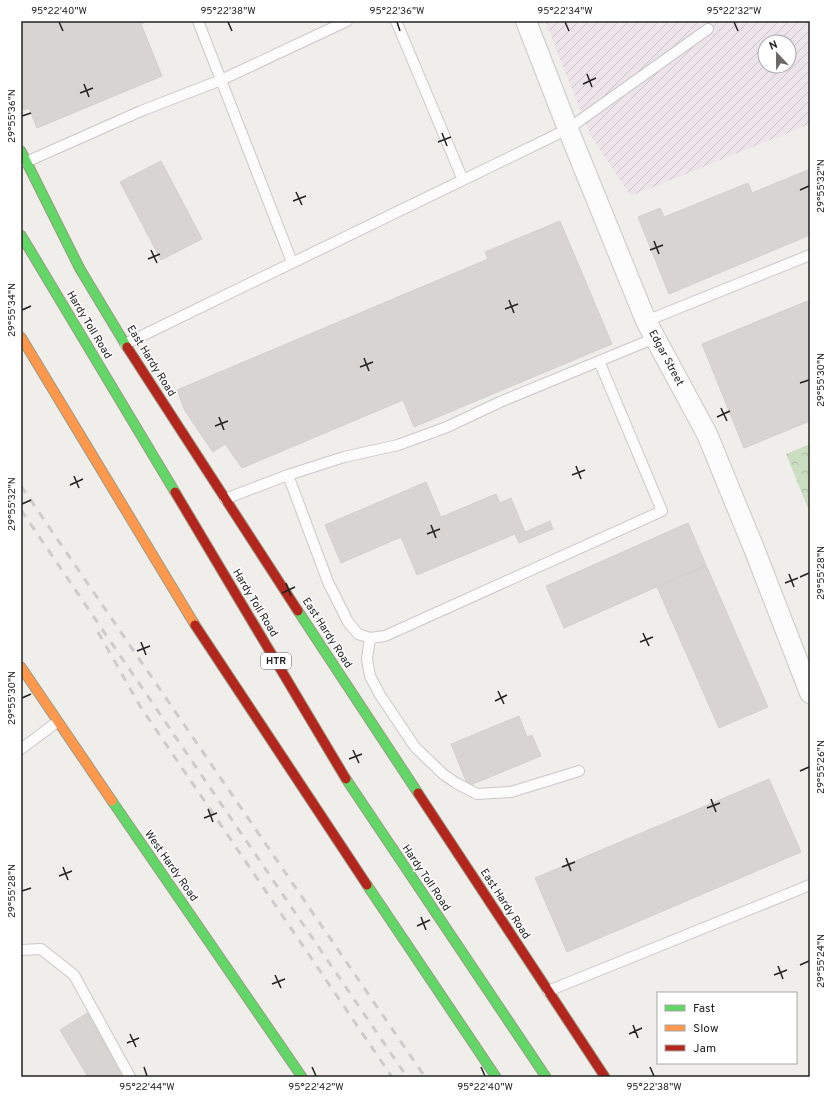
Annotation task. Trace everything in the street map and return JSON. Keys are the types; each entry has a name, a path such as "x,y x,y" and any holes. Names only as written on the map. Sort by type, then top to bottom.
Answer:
{"main road":[{"name":"East Hardy Road","path":"21,151 80,269 125,344 225,499 605,1077"},
{"name":"Hardy Toll Road","path":"21,234 355,794 546,1077"},
{"path":"21,337 205,642 496,1077"},
{"name":"West Hardy Road","path":"21,667 57,722 302,1077"}],"street":[{"name":"Edgar Street","path":"526,21 568,129 651,329 707,434 755,551 810,693"}],"lane":[{"path":"198,21 292,262"},
{"path":"26,162 141,111 221,80 347,21"},
{"path":"396,21 463,180"},
{"path":"125,344 568,129 708,29"},
{"path":"225,499 344,456 398,445 446,427 500,402 598,361 651,329 810,255"},
{"path":"288,475 328,582 348,622 358,634 370,638 386,636 662,511 598,361"},
{"path":"370,638 367,659 370,676 380,695 415,747 443,774 456,783 477,794 511,792 579,771"},
{"path":"21,749 57,722"},
{"path":"548,991 810,885"},
{"path":"21,950 42,949 74,975 130,1077"}],"shaded area":[{"path":"545,21 810,21 810,124 631,196 590,134"}],"green space":[{"path":"810,444 810,513 786,454"}],"building":[{"path":"21,21 147,21 141,24 162,76 37,128 29,108 24,110 21,105"},
{"path":"161,161 202,239 161,260 120,182"},
{"path":"810,169 810,235 669,294 638,217 660,208 664,217 748,183 752,193"},
{"path":"560,221 612,344 414,427 403,400 242,468 225,444 213,452 185,411 177,390 488,259 485,252"},
{"path":"810,300 810,421 744,448 702,344"},
{"path":"426,482 441,517 496,494 500,503 511,498 525,532 550,521 553,529 519,543 515,534 417,575 401,537 341,563 325,525"},
{"path":"688,523 706,565 564,628 546,586"},
{"path":"706,565 768,707 719,728 657,587"},
{"path":"519,716 527,737 532,735 541,756 468,786 451,744"},
{"path":"769,779 801,852 567,952 535,878"},
{"path":"89,1012 127,1075 123,1077 88,1077 60,1030"}],"railway":[{"path":"21,486 425,1077"},
{"path":"21,510 407,1077"},
{"path":"98,632 140,706 392,1077"}],"traffic: fast":[{"path":"21,151 80,269 127,347"},
{"path":"21,235 175,492"},
{"path":"298,611 418,793"},
{"path":"346,779 546,1077"},
{"path":"112,801 302,1077"},
{"path":"367,885 496,1077"}],"traffic: slow":[{"path":"21,337 195,625"},
{"path":"21,667 112,801"}],"traffic: jam":[{"path":"127,347 298,611"},
{"path":"175,492 346,779"},
{"path":"195,625 367,885"},
{"path":"418,793 605,1077"}]}
